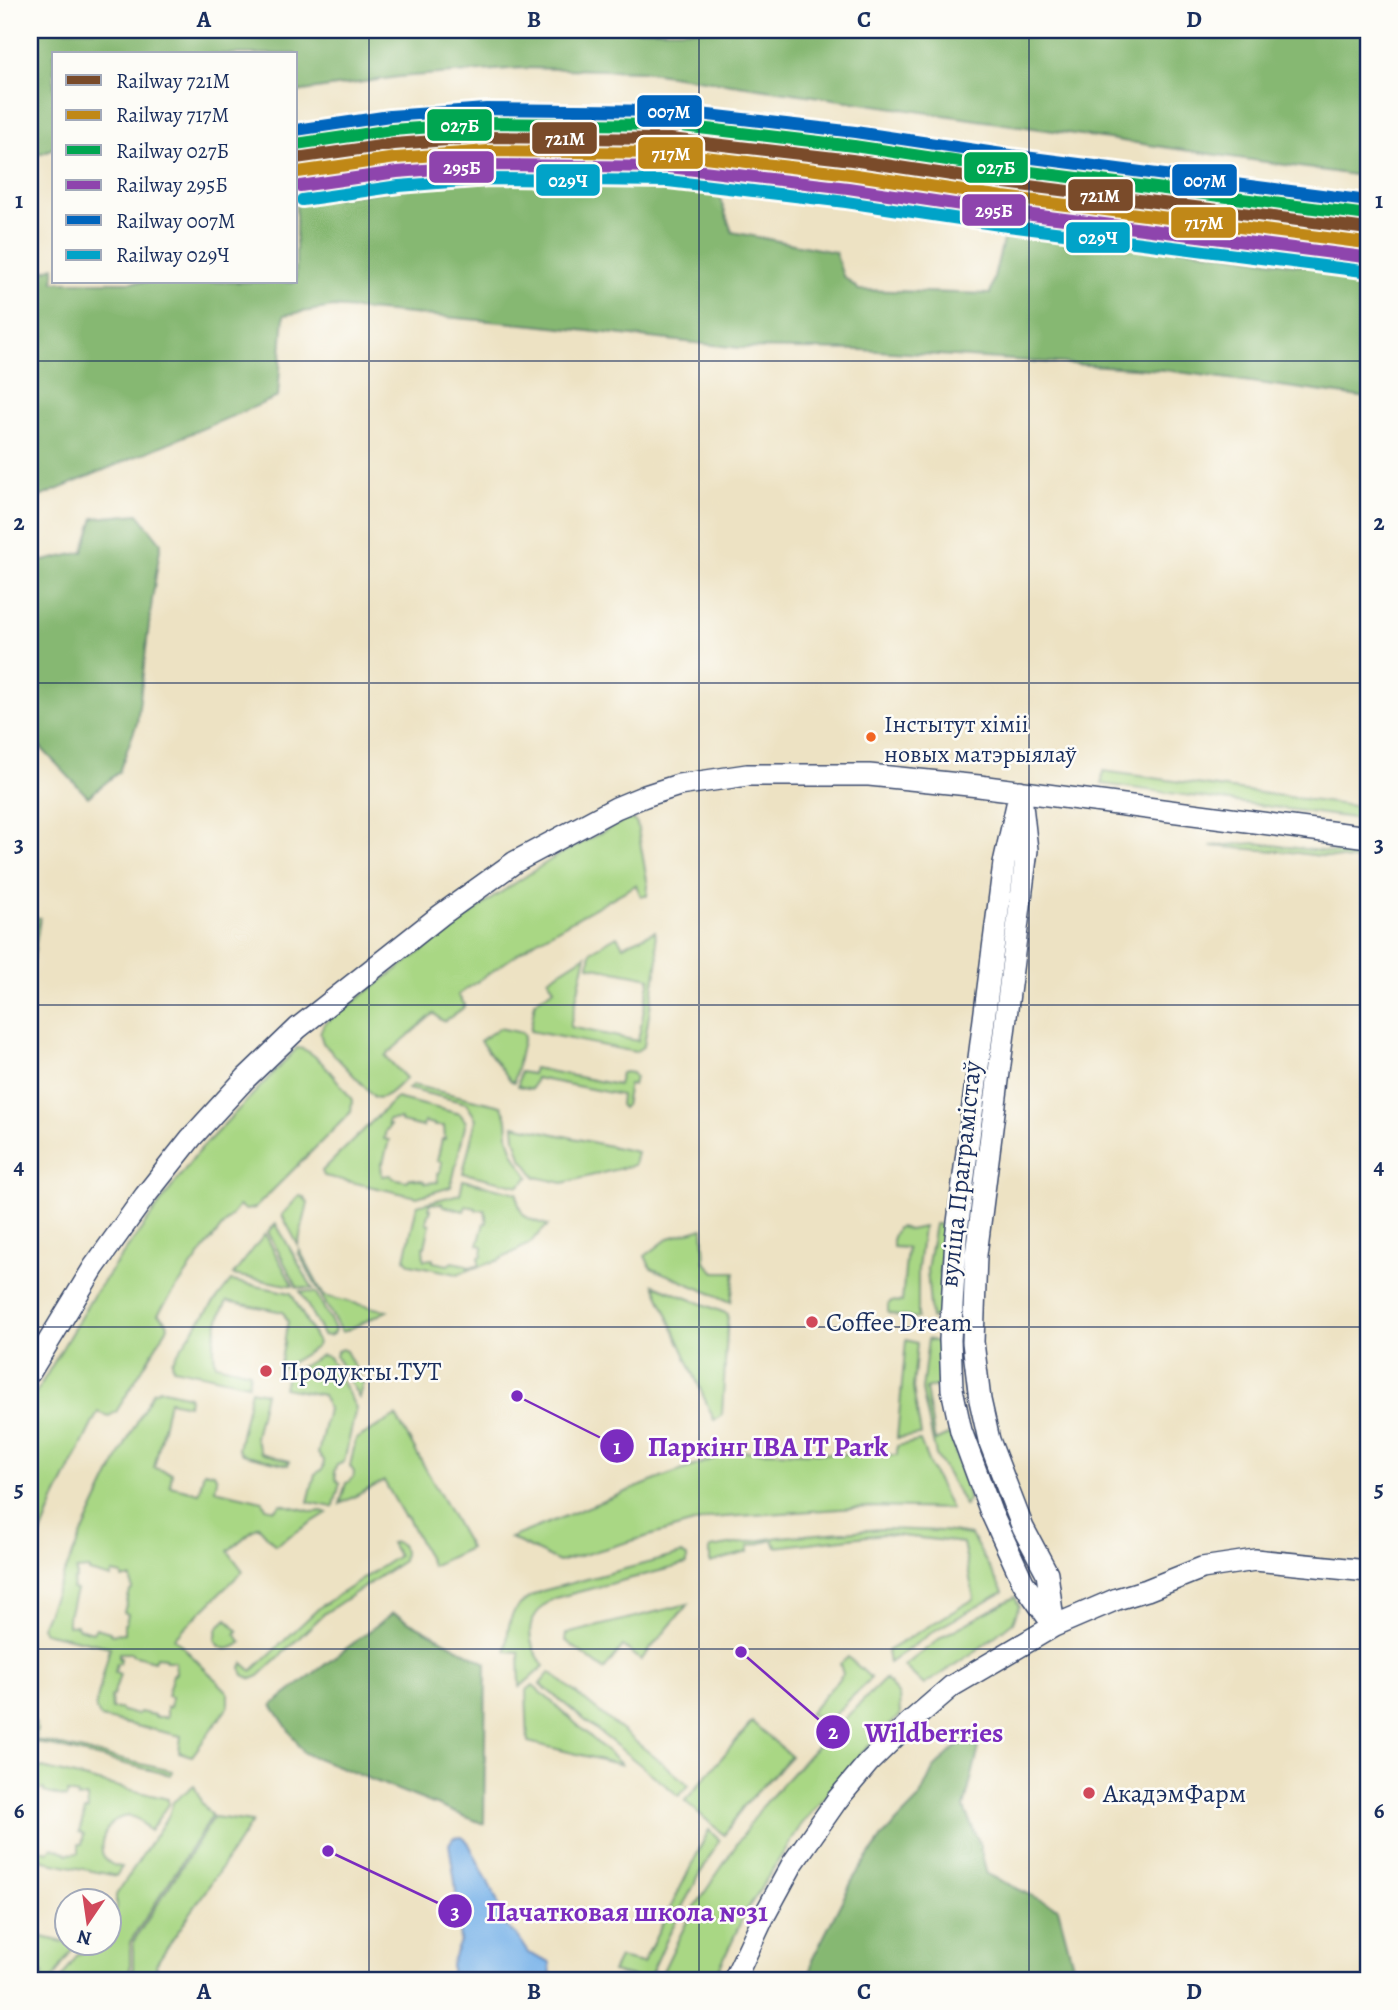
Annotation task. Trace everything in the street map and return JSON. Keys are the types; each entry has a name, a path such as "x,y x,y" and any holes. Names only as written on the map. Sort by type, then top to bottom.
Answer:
{"main road":[{"path":"30,1372 94,1267 145,1196 191,1138 298,1028 441,915 515,862 616,808 645,796 679,785 747,775 869,775 1020,791 1368,837"},
{"name":"вуліца Праграмістаў","path":"1020,791 1027,850 976,1255 973,1342 980,1399 989,1440 1023,1528 1046,1573 1054,1626"},
{"path":"734,1980 793,1863 837,1800 908,1724 952,1686 1054,1626 1116,1599 1147,1590 1202,1567 1255,1560 1368,1571"}],"green space":[{"path":"30,30 1368,30 1368,177 642,71 523,68 398,77 298,92 298,52 52,52 52,149 30,158"},
{"path":"712,176 732,232 835,252 843,276 859,290 990,294 1004,236 1062,231 1368,275 1368,398 1164,370 862,350 740,348 534,325 333,307 284,315 278,397 30,501 30,276 52,268 52,284 298,284 298,203 448,182"},
{"path":"138,514 161,543 137,723 119,772 88,797 30,736 30,564 83,552 94,518"},
{"path":"1103,771 1368,808 1368,820 1102,784"},
{"path":"627,819 634,820 637,824 648,886 647,896 641,896 636,885 536,941 458,995 465,1005 445,1021 434,1013 385,1056 406,1078 391,1092 383,1097 374,1097 323,1043 320,1033 324,1024 494,897 558,855"},
{"path":"1256,843 1368,857 1368,862 1210,846"},
{"path":"30,916 40,918 30,980"},
{"path":"655,931 658,959 644,1046 635,1052 530,1031 535,1002 554,989 548,979 586,955 570,1027 638,1041 650,978 589,966 591,951 617,936 623,946"},
{"path":"499,1028 523,1033 524,1036 514,1082 480,1041"},
{"path":"297,1048 319,1060 333,1075 352,1100 351,1112 255,1208 246,1210 239,1206 205,1248 158,1314 167,1322 168,1327 116,1412 109,1416 98,1412 55,1499 30,1562 30,1403 96,1291 197,1153"},
{"path":"534,1068 618,1085 621,1073 632,1073 635,1077 633,1085 629,1084 623,1108 620,1105 621,1095 536,1078 532,1089 518,1086 520,1072 532,1074"},
{"path":"412,1085 501,1106 507,1118 509,1140 529,1177 519,1186 463,1173 476,1119 466,1103 408,1089"},
{"path":"396,1098 460,1114 466,1122 451,1187 417,1197 324,1176 322,1171","holes":["401,1119 401,1122 423,1127 424,1122 444,1126 445,1139 442,1139 437,1161 442,1162 440,1172 437,1173 438,1182 425,1183 410,1178 407,1181 392,1178 391,1175 382,1176 381,1163 389,1140 384,1139 390,1125 388,1120"]},
{"path":"514,1125 637,1152 634,1165 563,1183 536,1177 521,1157"},
{"path":"463,1180 517,1193 519,1207 525,1216 548,1225 529,1244 499,1260 457,1274 410,1264 405,1259 417,1205 460,1194","holes":["442,1203 443,1206 464,1211 466,1206 485,1210 487,1223 484,1223 478,1245 483,1246 479,1266 467,1267 452,1262 448,1265 433,1262 433,1259 424,1260 423,1247 430,1224 426,1223 431,1209 429,1204"]},
{"path":"299,1196 308,1203 298,1245 282,1215"},
{"path":"276,1224 313,1289 297,1287 268,1232"},
{"path":"935,1224 939,1224 943,1230 940,1269 943,1305 939,1315 931,1319 927,1269"},
{"path":"900,1227 909,1230 923,1227 918,1269 918,1318 888,1313 891,1301 902,1302 907,1248 893,1247 893,1237"},
{"path":"703,1228 705,1262 715,1272 735,1272 731,1302 651,1268 645,1256 669,1238"},
{"path":"265,1234 293,1286 233,1275"},
{"path":"299,1249 324,1296 387,1311 343,1332 340,1330 298,1252"},
{"path":"231,1281 291,1293 318,1343 316,1347 279,1370 288,1322 283,1312 227,1301 216,1332 214,1357 216,1364 250,1372 248,1384 173,1368 172,1361"},
{"path":"654,1285 728,1314 722,1414 719,1418 714,1420"},
{"path":"300,1291 316,1293 335,1329 333,1334 323,1335"},
{"path":"928,1339 937,1342 940,1347 939,1385 926,1389 935,1441 950,1434 968,1496 965,1505 936,1455 933,1442 922,1390"},
{"path":"906,1340 917,1343 913,1388 921,1435 897,1438"},
{"path":"337,1351 346,1351 363,1383 359,1398 336,1356"},
{"path":"322,1355 329,1357 356,1408 344,1462 337,1465 334,1471 336,1480 340,1483 332,1507 308,1502 315,1474 323,1469 324,1460 318,1454 328,1409 323,1395 284,1388 287,1375"},
{"path":"160,1389 189,1396 188,1405 169,1401 154,1468 172,1473 170,1486 199,1493 204,1471 214,1473 217,1479 215,1490 263,1501 266,1508 275,1510 281,1504 327,1513 275,1545 258,1526 228,1551 243,1571 174,1638 228,1692 228,1707 192,1756 179,1752 181,1736 101,1718 95,1708 110,1647 44,1632 41,1627 94,1508 153,1392","holes":["89,1569 89,1572 111,1578 112,1573 122,1575 122,1578 131,1578 132,1590 124,1612 128,1614 124,1633 111,1634 96,1628 93,1632 78,1628 77,1625 68,1626 68,1613 76,1590 72,1589 76,1570","119,1653 132,1653 154,1661 156,1657 175,1661 176,1673 173,1674 167,1696 172,1697 170,1707 167,1707 167,1717 155,1717 140,1712 137,1715 121,1709 112,1709 111,1696 120,1674 115,1672 117,1663 120,1663"]},
{"path":"251,1390 265,1393 255,1437 261,1453 289,1461 288,1465 242,1454 238,1449"},
{"path":"396,1416 470,1548 432,1566 408,1518 404,1516 384,1481 340,1504 346,1483 354,1476 350,1466 356,1439"},
{"path":"920,1441 951,1509 869,1507 711,1518 559,1562 510,1538 735,1451 897,1455 897,1446"},
{"path":"881,1529 943,1531 971,1535 1003,1592 937,1629 889,1663 887,1651 974,1599 963,1543 884,1534 776,1547 773,1540 749,1546 748,1552 710,1563 710,1548 780,1537"},
{"path":"396,1542 404,1551 403,1561 325,1613 259,1676 252,1679 244,1675 241,1668 243,1663 252,1671 320,1607 398,1556 391,1543"},
{"path":"681,1554 687,1557 687,1564 555,1598 545,1605 537,1612 530,1629 533,1647 544,1666 520,1687 519,1652 506,1651 510,1621 523,1602 542,1591"},
{"path":"1015,1597 1019,1606 1013,1622 980,1648 924,1685 904,1666 943,1636"},
{"path":"688,1604 641,1660 623,1646 604,1670 565,1640 566,1634"},
{"path":"393,1613 486,1663 484,1824 304,1753 272,1705"},
{"path":"227,1619 238,1631 235,1634 242,1642 227,1649 220,1646 215,1639 218,1627"},
{"path":"848,1657 871,1678 828,1721 809,1714 843,1674 840,1664"},
{"path":"550,1672 689,1785 679,1796 540,1684"},
{"path":"885,1679 899,1695 900,1715 861,1754 801,1825 745,1913 714,1980 672,1980 660,1977 691,1913 761,1808 816,1747"},
{"path":"533,1685 622,1765 528,1742 526,1691"},
{"path":"30,1719 35,1722 37,1729 35,1740 172,1771 171,1775 30,1741"},
{"path":"752,1722 791,1756 743,1807 724,1835 685,1801"},
{"path":"967,1736 979,1748 964,1808 978,1840 987,1874 1058,1908 1077,1980 810,1980 812,1960 853,1879 883,1836 919,1799 933,1769"},
{"path":"30,1765 168,1799 168,1804 150,1831 137,1819 127,1816 110,1826 104,1836 103,1856 110,1863 122,1867 116,1876 30,1858 30,1845 48,1852 52,1848 67,1854 79,1853 79,1844 82,1844 84,1834 79,1832 85,1811 88,1810 87,1797 77,1798 77,1795 68,1793 66,1798 44,1792 44,1789 31,1790 33,1795 30,1800"},
{"path":"194,1785 201,1802 212,1816 130,1942 130,1971 134,1980 60,1980 75,1958 122,1958 121,1888 169,1815 173,1802"},
{"path":"214,1817 252,1822 156,1964 156,1974 160,1980 137,1980 133,1970 133,1942"},
{"path":"709,1830 719,1840 682,1907 648,1980 612,1972 619,1958 643,1963"},
{"path":"30,1934 52,1939 52,1958 66,1958 52,1980 42,1980 43,1973 30,1970"}],"water":[{"path":"462,1837 468,1842 497,1900 502,1923 517,1936 528,1953 550,1963 551,1978 451,1980 451,1964 460,1941 449,1844 453,1838"}],"rail line":[{"name":"007М","path":"298,130 390,116 486,109 674,111 855,132 1009,155 1368,201"},
{"name":"027Б","path":"298,144 392,130 487,123 673,125 854,146 1007,169 1368,215"},
{"name":"721М","path":"298,158 394,144 488,137 671,139 852,160 1005,183 1368,229"},
{"name":"717М","path":"298,172 396,158 488,151 670,153 850,174 1003,197 1366,243"},
{"name":"295Б","path":"300,186 397,172 489,165 669,167 848,188 1001,211 1364,257"},
{"name":"029Ч","path":"302,200 399,186 489,179 668,181 1363,271"}],"place":[{"name":"Інстытут хіміі новых матэрыялаў","path":"871,737"},
{"name":"Coffee Dream","path":"812,1322"},
{"name":"Продукты.ТУТ","path":"266,1371"},
{"name":"Паркінг IBA IT Park","path":"517,1396"},
{"name":"Wildberries","path":"741,1652"},
{"name":"АкадэмФарм","path":"1089,1793"},
{"name":"Пачатковая школа №31","path":"328,1851"}]}
